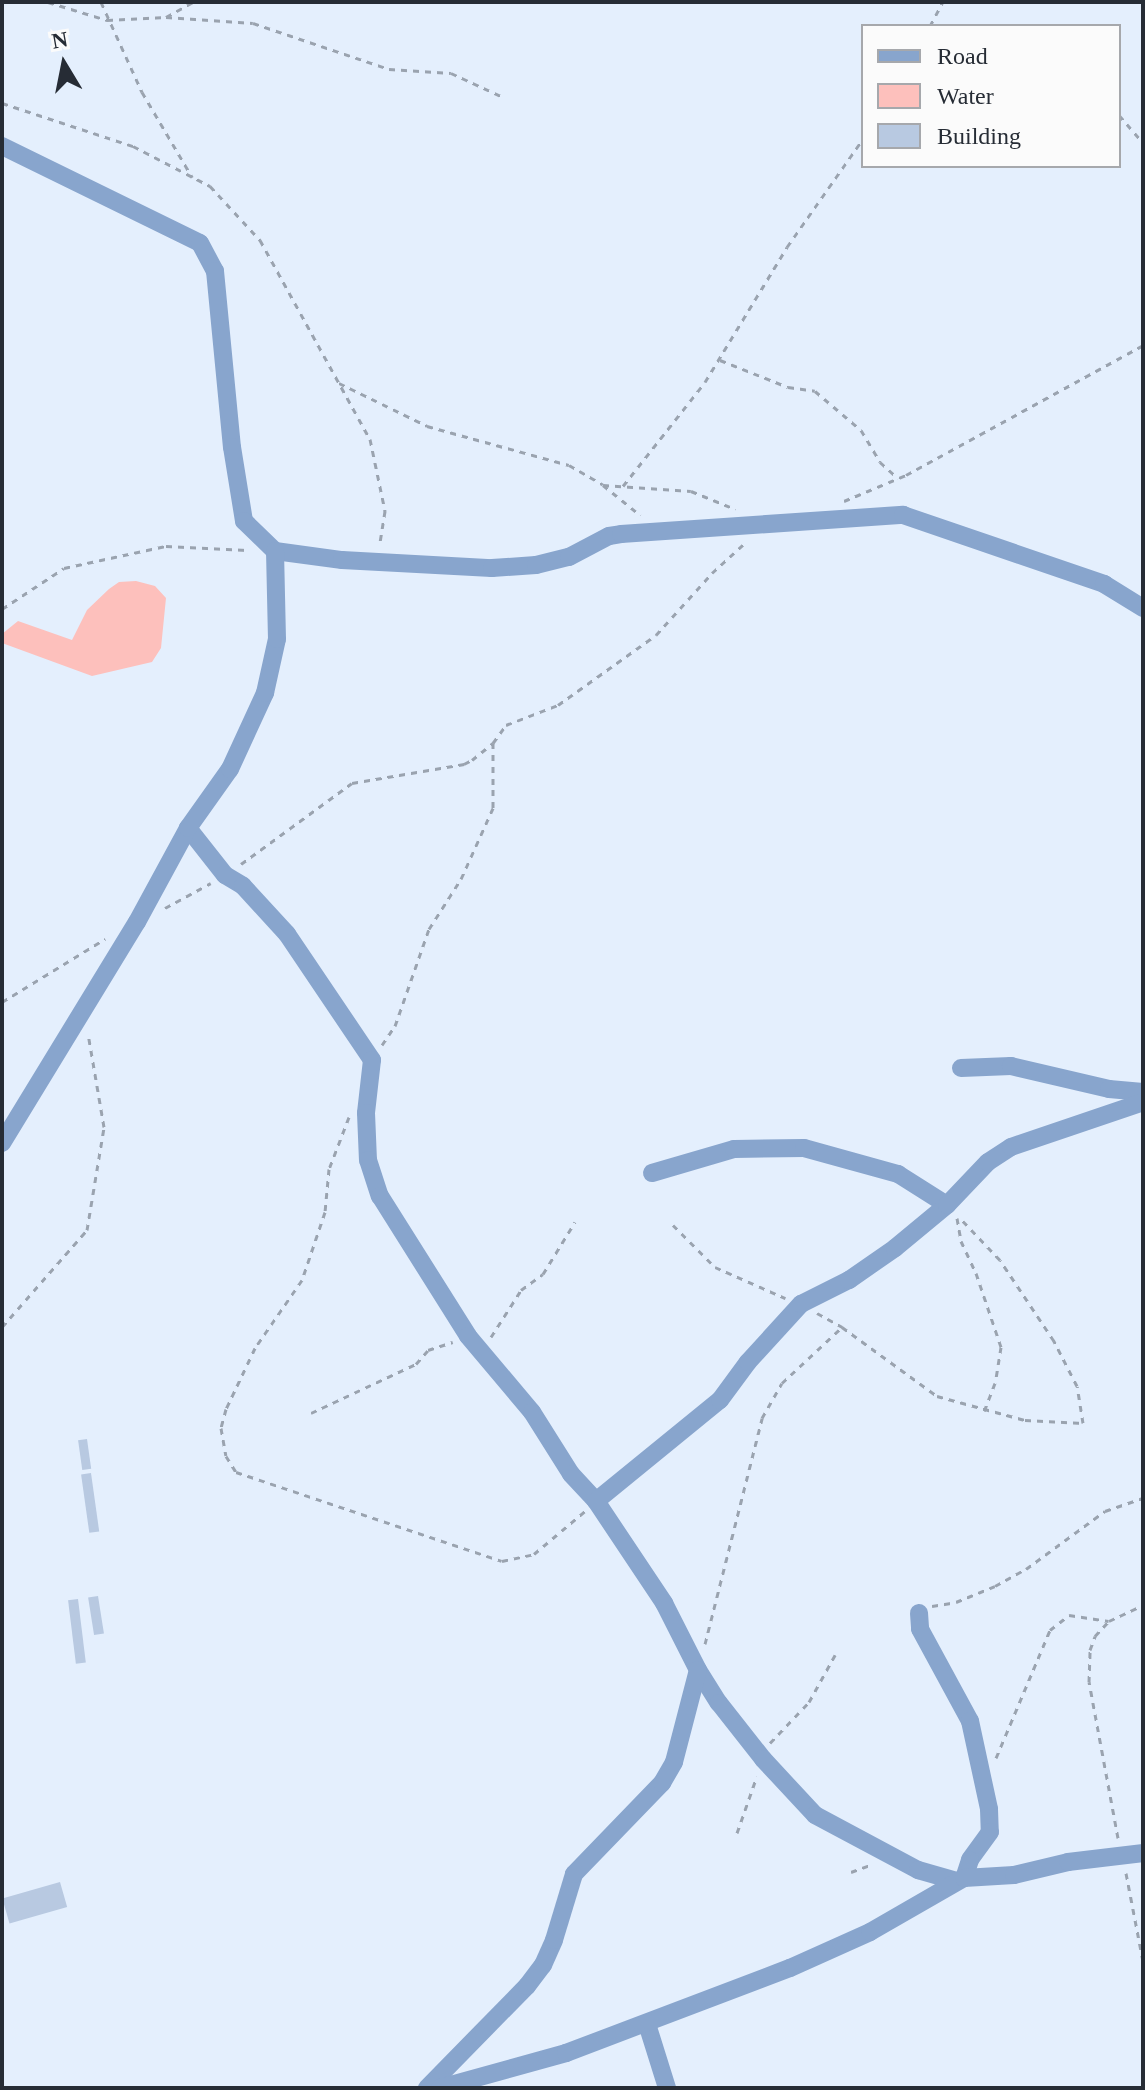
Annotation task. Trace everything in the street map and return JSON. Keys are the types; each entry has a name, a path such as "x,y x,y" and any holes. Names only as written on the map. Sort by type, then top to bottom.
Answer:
{"street":[{"path":"2,146 200,243 215,271 232,447 244,521 275,551 342,560 492,568 536,565 569,557 609,536 659,530 903,515 1104,584 1143,608"},
{"path":"2,1143 137,922 188,828 230,769 265,693 277,639 275,551"},
{"path":"188,828 225,875 243,886 287,934 372,1060 366,1113 368,1160 380,1196 468,1336 532,1412 571,1474 596,1501 664,1603 698,1670 719,1703 763,1759 815,1815 918,1870 960,1879 1014,1875 1068,1862 1143,1853"},
{"path":"961,1068 1011,1066 1109,1089 1143,1092"},
{"path":"596,1501 720,1400 748,1362 801,1304 849,1280 947,1205 988,1162 1011,1147 1143,1102"},
{"path":"652,1173 734,1149 804,1148 898,1174 947,1205"},
{"path":"440,2088 566,2053 647,2024 843,1945 960,1879 990,1832 985,1785 964,1703 920,1629 919,1613"},
{"path":"427,2088 508,2008 543,1965 562,1919 574,1874 662,1783 674,1762 698,1670"},
{"path":"685,1721 719,1703"},
{"path":"647,2024 667,2088"}],"path":[{"path":"48,2 107,20 166,17 253,23 389,69 451,73 503,97"},
{"path":"101,2 142,92 192,177"},
{"path":"166,17 193,2"},
{"path":"931,24 943,2"},
{"path":"2,103 133,146 210,186 260,240 370,439 385,511 378,561"},
{"path":"1121,117 1143,143"},
{"path":"623,486 720,360 787,247 861,142"},
{"path":"840,502 898,478 1143,345"},
{"path":"720,360 788,387 815,391 861,430 880,462 898,478"},
{"path":"339,383 427,426 569,465 603,485 659,530"},
{"path":"603,485 691,491 743,512"},
{"path":"225,875 352,783 464,764 472,760 493,743 506,725 558,705 656,635 712,573 746,542"},
{"path":"2,609 64,568 166,546 275,551"},
{"path":"2,1327 87,1230 104,1127 84,1007"},
{"path":"673,1225 715,1267 801,1304 842,1327 937,1396 984,1411 1025,1420 1083,1423 1077,1386 1054,1341 1000,1260 956,1214 961,1241 976,1273 1001,1347 995,1383 984,1411"},
{"path":"698,1670 762,1418 782,1383 842,1327"},
{"path":"236,1472 502,1561 534,1554 596,1501"},
{"path":"919,1613 995,1586 1026,1569 1105,1511 1143,1498"},
{"path":"1143,1605 1109,1621 1095,1636 1090,1650 1089,1682 1109,1800 1143,1961"},
{"path":"985,1785 1050,1630 1069,1615 1109,1621"},
{"path":"737,1833 768,1746 809,1702 835,1655"}],"water":[{"path":"136,581 155,586 166,598 161,648 152,662 92,676 2,643 2,634 18,621 72,640 87,610 109,589 119,582"}],"building":[{"path":"87,1439 91,1469 82,1470 78,1440"},
{"path":"91,1473 99,1531 89,1533 81,1474"},
{"path":"98,1596 104,1634 94,1635 88,1598"},
{"path":"78,1599 86,1663 76,1664 68,1600"},
{"path":"60,1882 67,1907 9,1924 2,1899"}]}
